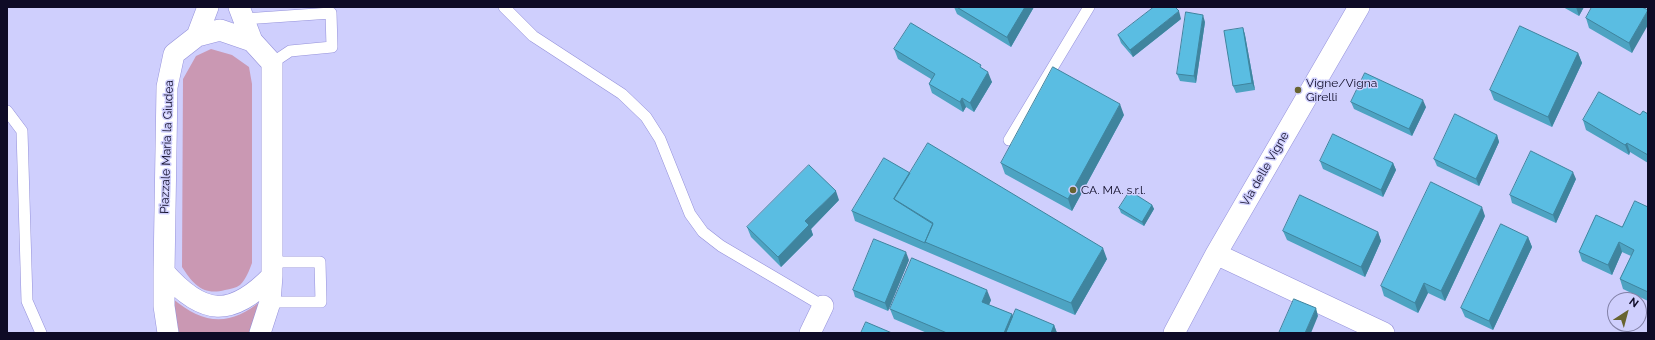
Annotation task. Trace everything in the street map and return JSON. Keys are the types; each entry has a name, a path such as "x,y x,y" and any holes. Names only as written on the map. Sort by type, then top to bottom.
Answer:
{"street":[{"path":"197,36 208,7"},
{"name":"Via delle Vigne","path":"1174,333 1216,254 1359,7"},
{"path":"242,13 252,41"},
{"name":"Piazzale Maria la Giudea","path":"168,333 164,306 167,87 174,54 197,36 220,30 252,41 272,63"},
{"path":"260,333 270,302 272,269 272,63"},
{"path":"1216,254 1384,333"},
{"path":"164,272 186,295 197,301 217,307 240,302 252,295 272,269"},
{"path":"810,333 823,306"}],"lane":[{"path":"504,7 533,36 622,94 643,113 660,139 690,214 703,232 721,246 823,306"},
{"path":"1009,140 1089,7"},
{"path":"242,13 331,13 332,47 290,51 272,63"},
{"path":"7,111 22,131 27,300 41,333"},
{"path":"270,302 321,302 320,262 272,269"}],"shaded area":[{"path":"211,49 232,55 249,67 252,84 252,263 246,278 240,285 217,291 205,290 199,287 190,279 182,267 183,79 196,56"},
{"path":"172,298 195,314 206,318 217,319 239,315 262,300 253,333 179,333"}],"building":[{"path":"957,7 1025,7 1007,37"},
{"path":"1154,7 1175,7 1179,11 1130,50 1118,35"},
{"path":"1592,7 1642,7 1648,10 1629,43 1586,18"},
{"path":"1186,12 1203,15 1194,76 1177,74"},
{"path":"911,23 981,65 980,67 988,72 970,103 962,98 960,102 929,84 935,74 894,49"},
{"path":"1520,26 1578,53 1548,117 1490,90"},
{"path":"1243,28 1252,83 1233,86 1224,31"},
{"path":"1053,67 1120,104 1068,199 1001,163"},
{"path":"1365,73 1423,100 1409,129 1351,102"},
{"path":"1599,92 1640,115 1643,111 1648,114 1648,155 1627,143 1625,145 1583,120"},
{"path":"1455,114 1497,135 1476,179 1434,159"},
{"path":"1333,134 1393,163 1381,190 1320,161"},
{"path":"928,143 1103,248 1071,303 925,242 933,223 894,199"},
{"path":"1531,151 1573,172 1553,215 1510,195"},
{"path":"884,158 910,173 894,199 933,224 925,243 852,211"},
{"path":"809,165 836,191 805,221 809,225 778,257 747,227"},
{"path":"1431,182 1482,207 1441,291 1424,283 1415,303 1381,286"},
{"path":"1130,191 1152,205 1142,222 1119,208"},
{"path":"1300,195 1378,232 1361,267 1283,231"},
{"path":"1635,201 1648,207 1648,292 1620,279 1634,250 1619,242 1608,265 1579,252 1596,215 1622,227"},
{"path":"1501,224 1528,237 1489,321 1461,308"},
{"path":"874,239 906,252 885,303 853,290"},
{"path":"912,258 987,290 982,302 1012,314 1004,333 947,333 890,309"},
{"path":"1294,299 1316,308 1305,333 1279,333"},
{"path":"1016,309 1054,325 1051,333 1006,333"},
{"path":"866,322 892,333 861,333"}],"place":[{"name":"Vigne/Vigna Girelli","path":"1298,90"},
{"name":"CA. MA. s.r.l.","path":"1073,190"}]}
